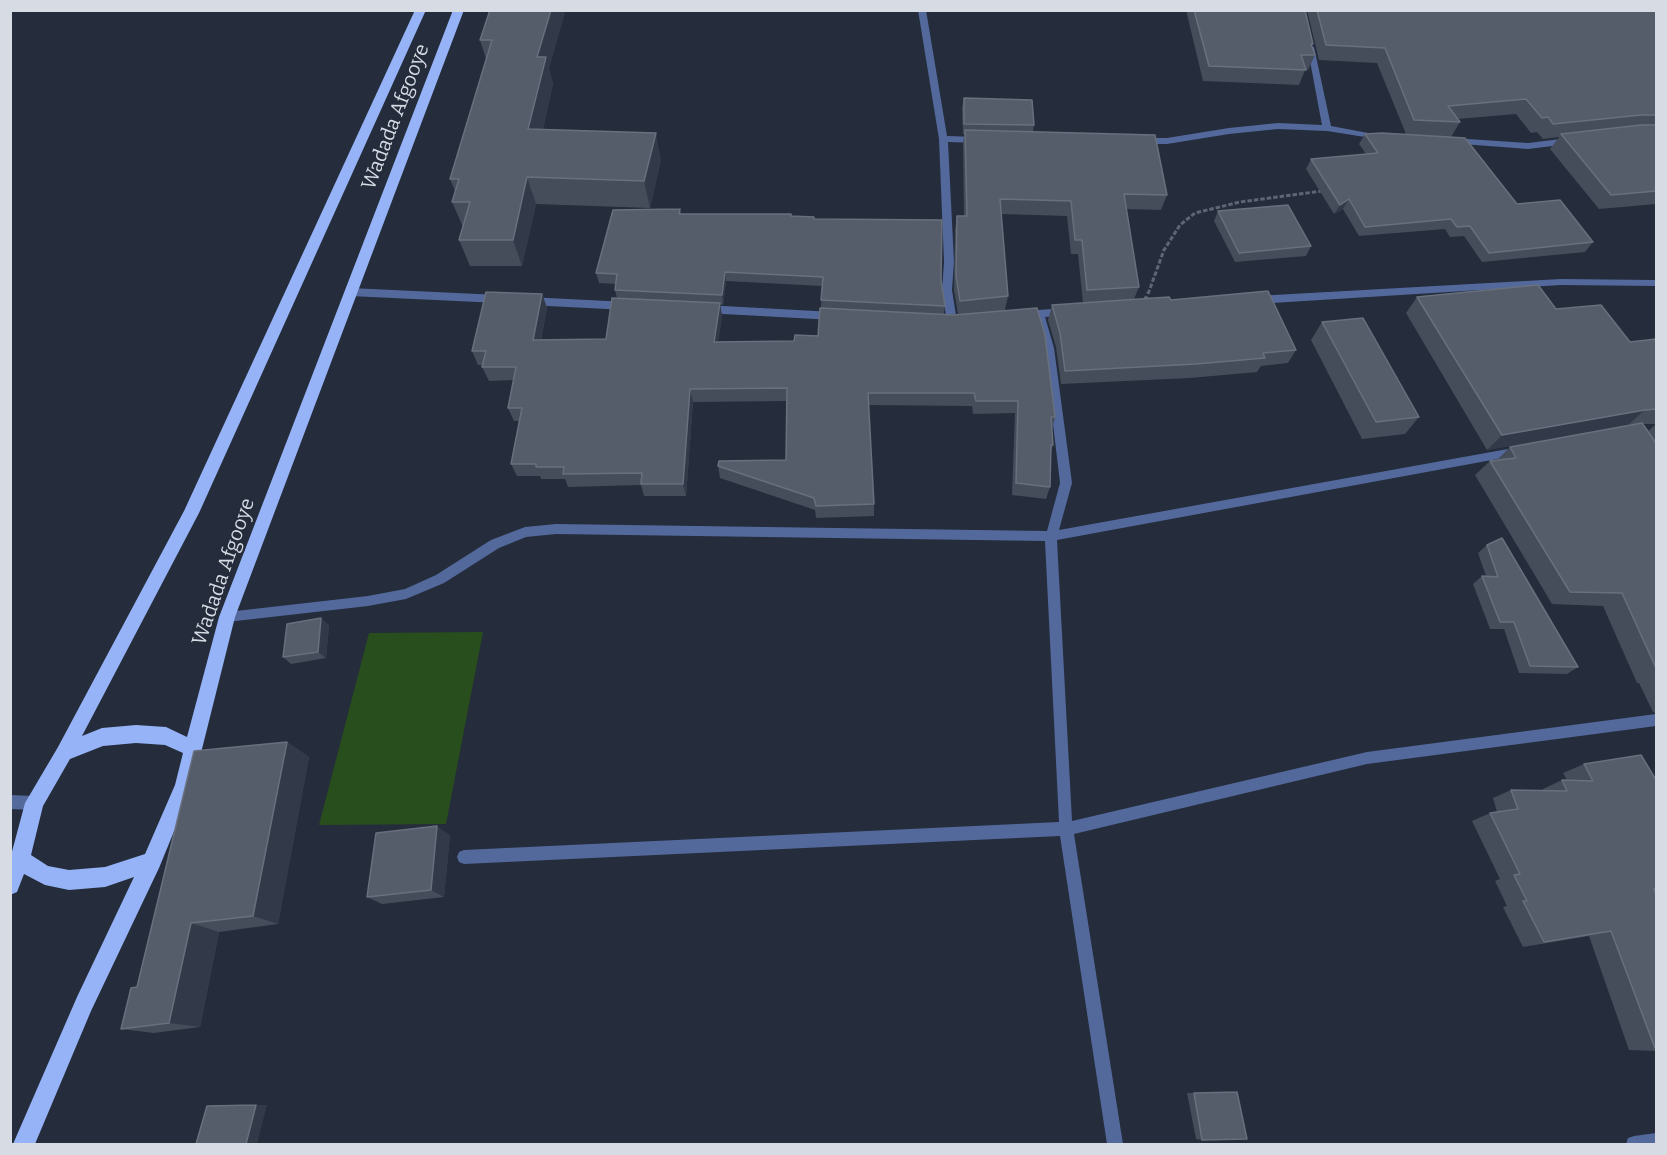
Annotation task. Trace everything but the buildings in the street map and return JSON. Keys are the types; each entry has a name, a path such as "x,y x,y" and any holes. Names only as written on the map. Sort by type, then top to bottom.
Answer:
{"highway":[{"name":"Wadada Afgooye","path":"10,885 20,860 34,803 64,753 191,513 421,10"},
{"name":"Wadada Afgooye","path":"24,1144 84,1004 152,861 183,785 227,617 459,10"},
{"path":"64,753 102,737 136,734 166,736 193,749"},
{"path":"20,860 45,875 69,880 105,877 152,861"}],"street":[{"path":"922,10 943,139 949,262 946,290 957,321 940,321"},
{"path":"1307,34 1327,128"},
{"path":"1132,141 1167,141 1229,130 1278,126 1327,128 1386,139"},
{"path":"943,139 990,140"},
{"path":"1442,141 1528,146 1584,140"},
{"path":"1247,301 1560,282 1656,283"},
{"path":"350,292 633,306"},
{"path":"692,309 846,316"},
{"path":"1017,315 1074,311"},
{"path":"1039,313 1048,348 1066,483 1051,536 1066,829 1115,1144"},
{"path":"227,617 368,601 406,594 440,579 495,544 525,532 556,529 1051,536 1533,448"},
{"path":"464,857 1066,829 1367,758 1656,720"},
{"path":"10,802 34,803"},
{"path":"1634,1144 1656,1141"}],"path":[{"path":"1142,307 1164,250 1180,225 1195,213 1240,202 1328,190"}],"green space":[{"path":"483,632 446,824 319,825 369,633"}]}
